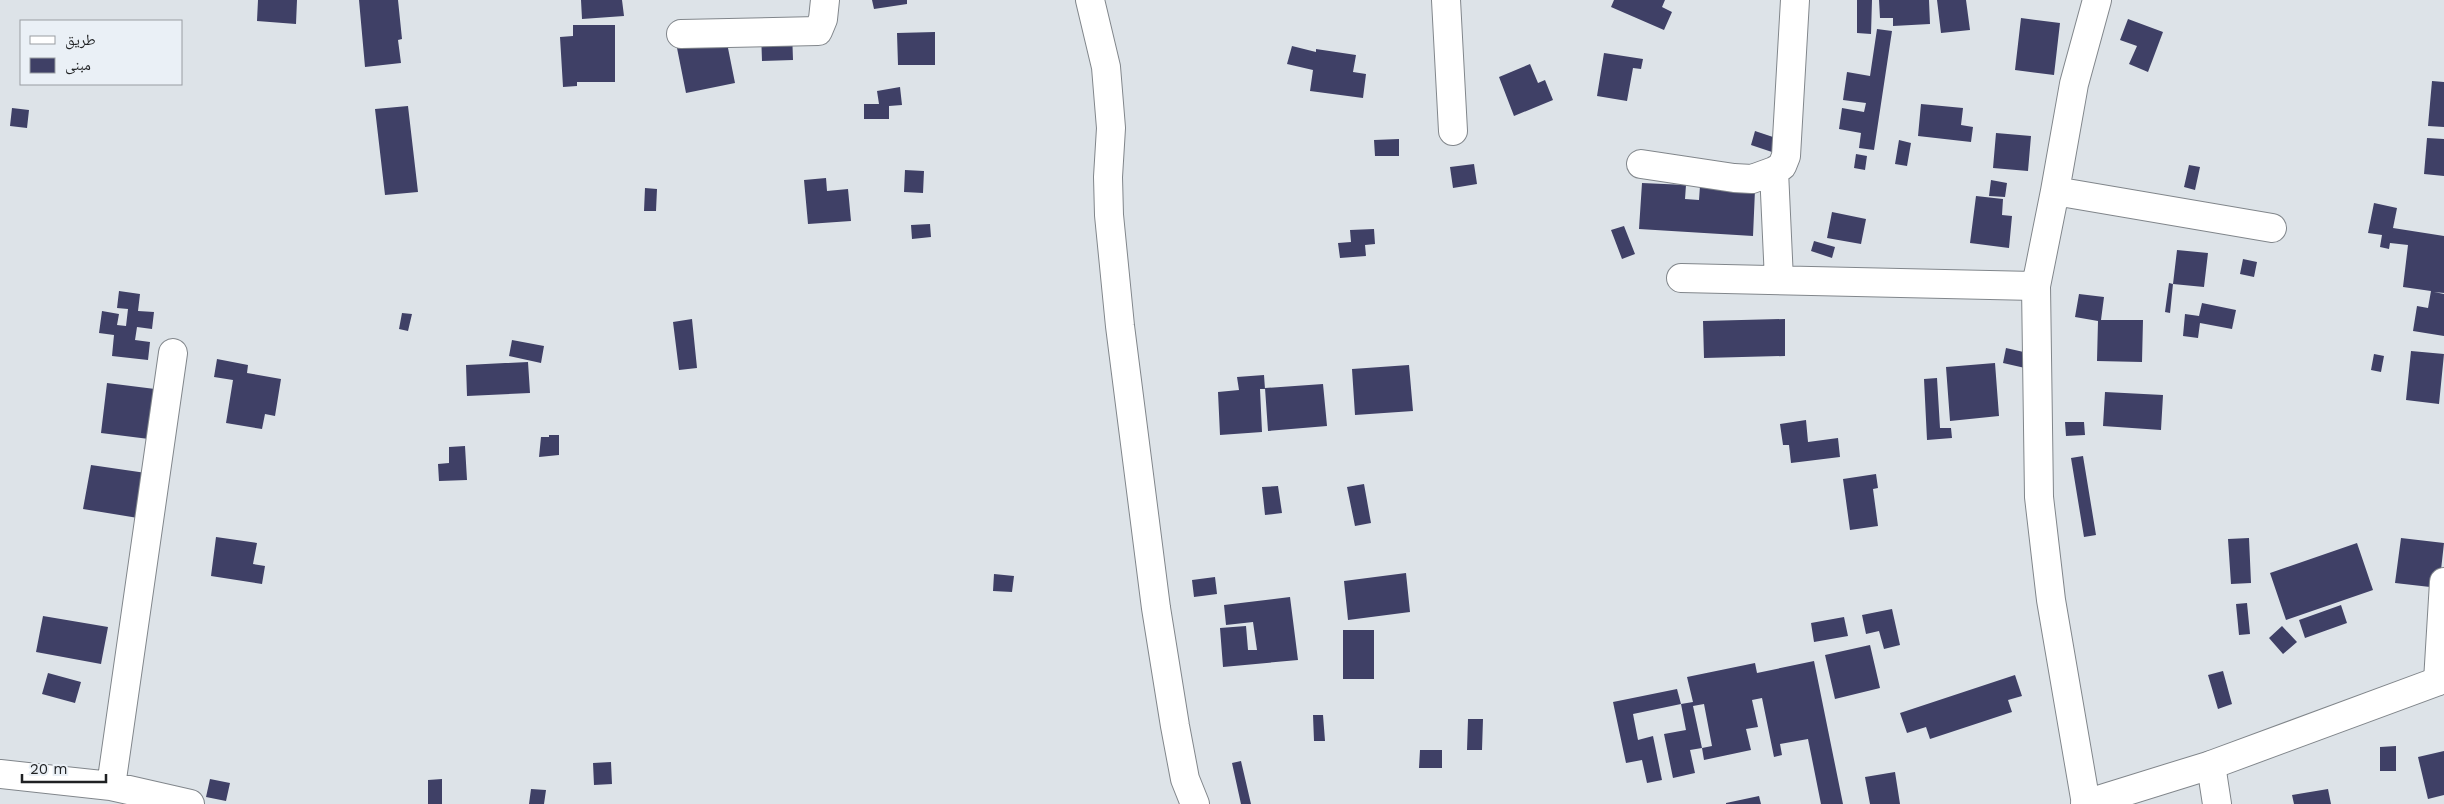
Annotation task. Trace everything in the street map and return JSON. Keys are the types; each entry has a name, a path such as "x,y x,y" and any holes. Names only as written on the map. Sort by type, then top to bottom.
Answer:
{"street":[{"path":"681,34 818,31 823,19 825,0"},
{"path":"1090,0 1106,67 1111,128 1108,177 1109,215 1120,326 1156,608 1178,744 1185,779 1195,804"},
{"path":"1446,0 1453,131"},
{"path":"1641,164 1752,179 1782,166 1786,156 1795,0"},
{"path":"2096,0 2074,84 2056,191 2036,286 2039,497 2050,600 2085,804 2210,765 2441,680 2444,582"},
{"path":"1774,171 1779,280"},
{"path":"2056,191 2272,228"},
{"path":"1682,278 2036,286"},
{"path":"111,786 173,353"},
{"path":"2210,765 2217,804"},
{"path":"0,774 111,786 190,804"}],"building":[{"path":"258,0 297,0 296,24 257,21"},
{"path":"359,0 398,0 402,39 398,40 401,63 365,67"},
{"path":"581,0 622,0 624,16 582,19"},
{"path":"872,0 907,0 907,4 874,9"},
{"path":"1614,0 1665,0 1662,7 1672,12 1664,30 1611,7"},
{"path":"1857,0 1872,0 1871,34 1857,33"},
{"path":"1879,0 1929,0 1930,24 1893,26 1893,18 1880,18"},
{"path":"1937,0 1966,0 1970,30 1941,33"},
{"path":"2021,18 2060,23 2054,75 2015,70"},
{"path":"2128,19 2163,32 2148,72 2129,64 2137,46 2120,40"},
{"path":"573,25 615,25 615,82 577,82 577,86 563,87 560,37 573,36"},
{"path":"1877,29 1892,31 1874,150 1859,148 1861,133 1839,129 1842,108 1864,112 1866,103 1843,100 1847,72 1870,76"},
{"path":"792,31 793,60 762,61 761,32"},
{"path":"935,32 935,65 898,65 897,33"},
{"path":"725,33 735,83 686,93 676,43"},
{"path":"1292,46 1316,52 1316,49 1356,55 1353,72 1366,74 1363,98 1310,91 1313,70 1287,64"},
{"path":"1604,53 1643,59 1641,69 1633,68 1627,101 1597,96"},
{"path":"1530,64 1538,83 1545,80 1553,100 1514,116 1499,77"},
{"path":"2432,81 2444,82 2444,127 2428,126"},
{"path":"900,87 902,105 889,106 889,119 864,119 864,104 879,104 877,91"},
{"path":"1921,104 1963,108 1961,125 1973,127 1971,142 1918,136"},
{"path":"408,106 418,192 385,195 375,109"},
{"path":"12,108 29,110 27,128 10,126"},
{"path":"1755,131 1776,138 1772,152 1751,145"},
{"path":"1996,133 2031,136 2028,171 1993,168"},
{"path":"2427,138 2444,139 2444,176 2424,174"},
{"path":"1399,139 1399,156 1375,156 1374,140"},
{"path":"1899,140 1911,143 1907,166 1895,164"},
{"path":"1856,154 1867,156 1865,170 1854,168"},
{"path":"1474,164 1477,184 1453,188 1450,167"},
{"path":"2189,165 2200,167 2195,190 2184,187"},
{"path":"905,170 924,171 923,193 904,192"},
{"path":"826,178 827,191 848,189 851,221 808,224 804,180"},
{"path":"1991,180 2007,183 2005,197 1989,196"},
{"path":"1642,183 1686,185 1685,199 1699,200 1700,186 1755,190 1753,236 1639,229"},
{"path":"645,188 657,189 656,211 644,211"},
{"path":"1976,196 2003,199 2002,215 2012,216 2009,248 1970,243"},
{"path":"2374,203 2397,208 2393,228 2444,236 2444,293 2434,292 2444,294 2444,336 2413,331 2417,306 2428,308 2431,291 2403,287 2408,245 2390,243 2389,249 2380,247 2382,235 2368,233"},
{"path":"1832,212 1866,219 1861,244 1827,238"},
{"path":"930,224 931,237 912,239 911,225"},
{"path":"1624,226 1635,254 1622,259 1611,230"},
{"path":"1374,229 1375,244 1365,245 1366,256 1340,258 1338,243 1351,242 1350,230"},
{"path":"1814,241 1835,247 1832,258 1811,251"},
{"path":"2177,250 2208,253 2204,287 2173,284"},
{"path":"2243,259 2257,262 2254,277 2240,274"},
{"path":"2169,283 2173,284 2170,313 2165,312"},
{"path":"119,291 140,294 138,311 154,312 152,329 137,327 135,340 150,342 148,360 112,356 114,335 99,333 102,311 119,314 117,325 126,326 128,309 117,308"},
{"path":"2079,294 2104,297 2101,320 2143,320 2142,362 2097,361 2098,321 2075,317"},
{"path":"2202,303 2236,310 2232,329 2200,323 2198,338 2183,336 2185,314 2199,316"},
{"path":"402,313 412,314 408,331 399,329"},
{"path":"692,319 697,368 679,370 673,322"},
{"path":"1785,319 1785,356 1704,358 1703,321"},
{"path":"512,340 544,346 541,363 509,356"},
{"path":"2006,348 2028,353 2025,368 2003,363"},
{"path":"2411,351 2444,354 2439,404 2406,400"},
{"path":"2374,354 2384,356 2381,372 2371,370"},
{"path":"217,359 248,365 247,373 281,379 275,416 265,414 262,429 226,423 233,380 214,377"},
{"path":"528,362 530,393 467,396 466,365"},
{"path":"1995,363 1999,416 1950,421 1946,367"},
{"path":"1409,365 1413,411 1355,415 1352,369"},
{"path":"1264,375 1265,389 1260,389 1262,432 1220,435 1218,392 1239,390 1237,377"},
{"path":"1937,378 1940,428 1951,428 1952,438 1927,440 1924,379"},
{"path":"107,383 163,390 157,440 101,433"},
{"path":"1323,384 1327,426 1268,431 1265,388"},
{"path":"2105,392 2163,395 2161,430 2103,426"},
{"path":"1806,420 1808,442 1838,438 1840,457 1791,463 1789,445 1783,445 1780,424"},
{"path":"2065,422 2084,422 2085,435 2066,436"},
{"path":"549,435 559,435 559,455 539,457 541,437 549,437"},
{"path":"465,446 467,480 439,481 438,464 449,463 449,447"},
{"path":"2083,456 2096,535 2084,537 2071,458"},
{"path":"91,465 146,473 138,518 83,509"},
{"path":"1876,474 1878,488 1873,489 1878,526 1850,530 1843,479"},
{"path":"1364,484 1371,523 1355,526 1347,487"},
{"path":"1278,486 1282,513 1265,515 1262,487"},
{"path":"216,537 257,543 253,564 265,566 262,584 211,576"},
{"path":"2249,538 2251,583 2231,584 2228,539"},
{"path":"2401,538 2444,543 2439,588 2395,583"},
{"path":"2357,543 2373,590 2286,620 2270,573"},
{"path":"1406,573 1410,612 1348,620 1344,581"},
{"path":"994,574 1014,576 1012,592 993,591"},
{"path":"1215,577 1217,594 1194,597 1192,580"},
{"path":"1290,597 1298,660 1223,667 1220,628 1246,626 1248,650 1257,650 1253,622 1226,625 1224,605"},
{"path":"2247,603 2250,634 2239,635 2236,604"},
{"path":"2341,605 2347,623 2305,638 2299,620"},
{"path":"1892,609 1900,645 1884,649 1879,631 1866,634 1862,615"},
{"path":"43,616 108,627 101,664 36,652"},
{"path":"1844,617 1848,636 1814,642 1811,623"},
{"path":"2282,626 2297,642 2283,654 2269,638"},
{"path":"1343,630 1374,630 1374,679 1343,679"},
{"path":"1870,645 1880,688 1835,699 1825,655"},
{"path":"1814,661 1843,804 1821,804 1808,739 1780,744 1782,755 1774,757 1762,698 1752,700 1758,727 1746,729 1751,750 1704,760 1702,748 1690,750 1695,773 1673,778 1664,734 1686,730 1681,704 1693,702 1687,677 1755,663 1757,673","holes":["1704,704 1712,746 1702,748 1693,706"]},
{"path":"2223,671 2232,704 2218,709 2208,675"},
{"path":"48,673 81,682 75,703 42,694"},
{"path":"2015,675 2022,696 2008,700 2012,712 1930,739 1926,727 1907,733 1900,713"},
{"path":"1677,689 1681,704 1633,714 1638,740 1653,736 1662,780 1647,783 1642,760 1626,763 1613,702"},
{"path":"1313,715 1323,715 1325,741 1314,741"},
{"path":"1468,719 1483,719 1482,750 1467,750"},
{"path":"2396,746 2396,771 2380,771 2380,747"},
{"path":"1420,750 1442,750 1442,768 1419,768"},
{"path":"2444,751 2444,795 2428,799 2418,757"},
{"path":"1241,761 1251,804 1241,804 1232,763"},
{"path":"611,762 612,784 594,785 593,763"},
{"path":"1895,772 1900,804 1870,804 1865,777"},
{"path":"210,779 230,783 226,801 206,797"},
{"path":"442,779 442,804 428,804 428,780"},
{"path":"531,789 546,790 544,804 529,804"},
{"path":"2328,789 2331,804 2294,804 2292,795"},
{"path":"1759,796 1761,804 1726,804 1726,803"}]}
